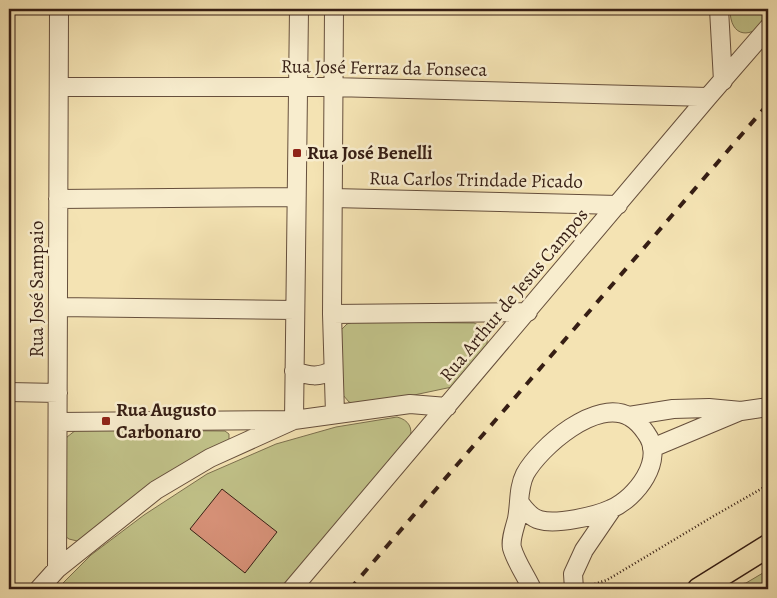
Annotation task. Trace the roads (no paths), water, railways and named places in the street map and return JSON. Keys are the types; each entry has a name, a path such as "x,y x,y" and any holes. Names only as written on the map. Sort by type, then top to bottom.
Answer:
{"main road":[{"path":"699,589 768,546"}],"street":[{"name":"Rua José Sampaio","path":"57,569 59,9"},
{"path":"294,420 299,9"},
{"path":"334,9 332,314 335,414"},
{"path":"719,9 723,81"},
{"name":"Rua Arthur de Jesus Campos","path":"292,589 768,28"},
{"name":"Rua José Ferraz da Fonseca","path":"59,87 333,87 708,97"},
{"path":"58,199 296,197"},
{"name":"Rua Carlos Trindade Picado","path":"333,198 618,205"},
{"path":"58,307 295,310"},
{"path":"332,314 528,312"},
{"path":"294,371 307,375 322,376 333,370"},
{"path":"9,392 58,393"},
{"path":"58,422 294,420 410,404 447,407"},
{"path":"532,589 511,547 520,504 520,489 526,473 560,434 589,418 615,413 629,416 673,409 709,408 741,411 768,408"},
{"path":"652,448 741,411"},
{"path":"520,504 528,513 539,520 551,522 599,514 612,509 623,501 644,480 652,464 652,448 649,436 641,425 629,416"},
{"path":"39,589 57,569 156,490 210,458 294,420"},
{"path":"574,589 573,574 584,550 612,509"}],"railway":[{"path":"350,589 768,104"}],"place":[{"name":"Rua José Benelli","path":"297,153"},
{"name":"Rua Augusto Carbonaro","path":"106,421"}]}
